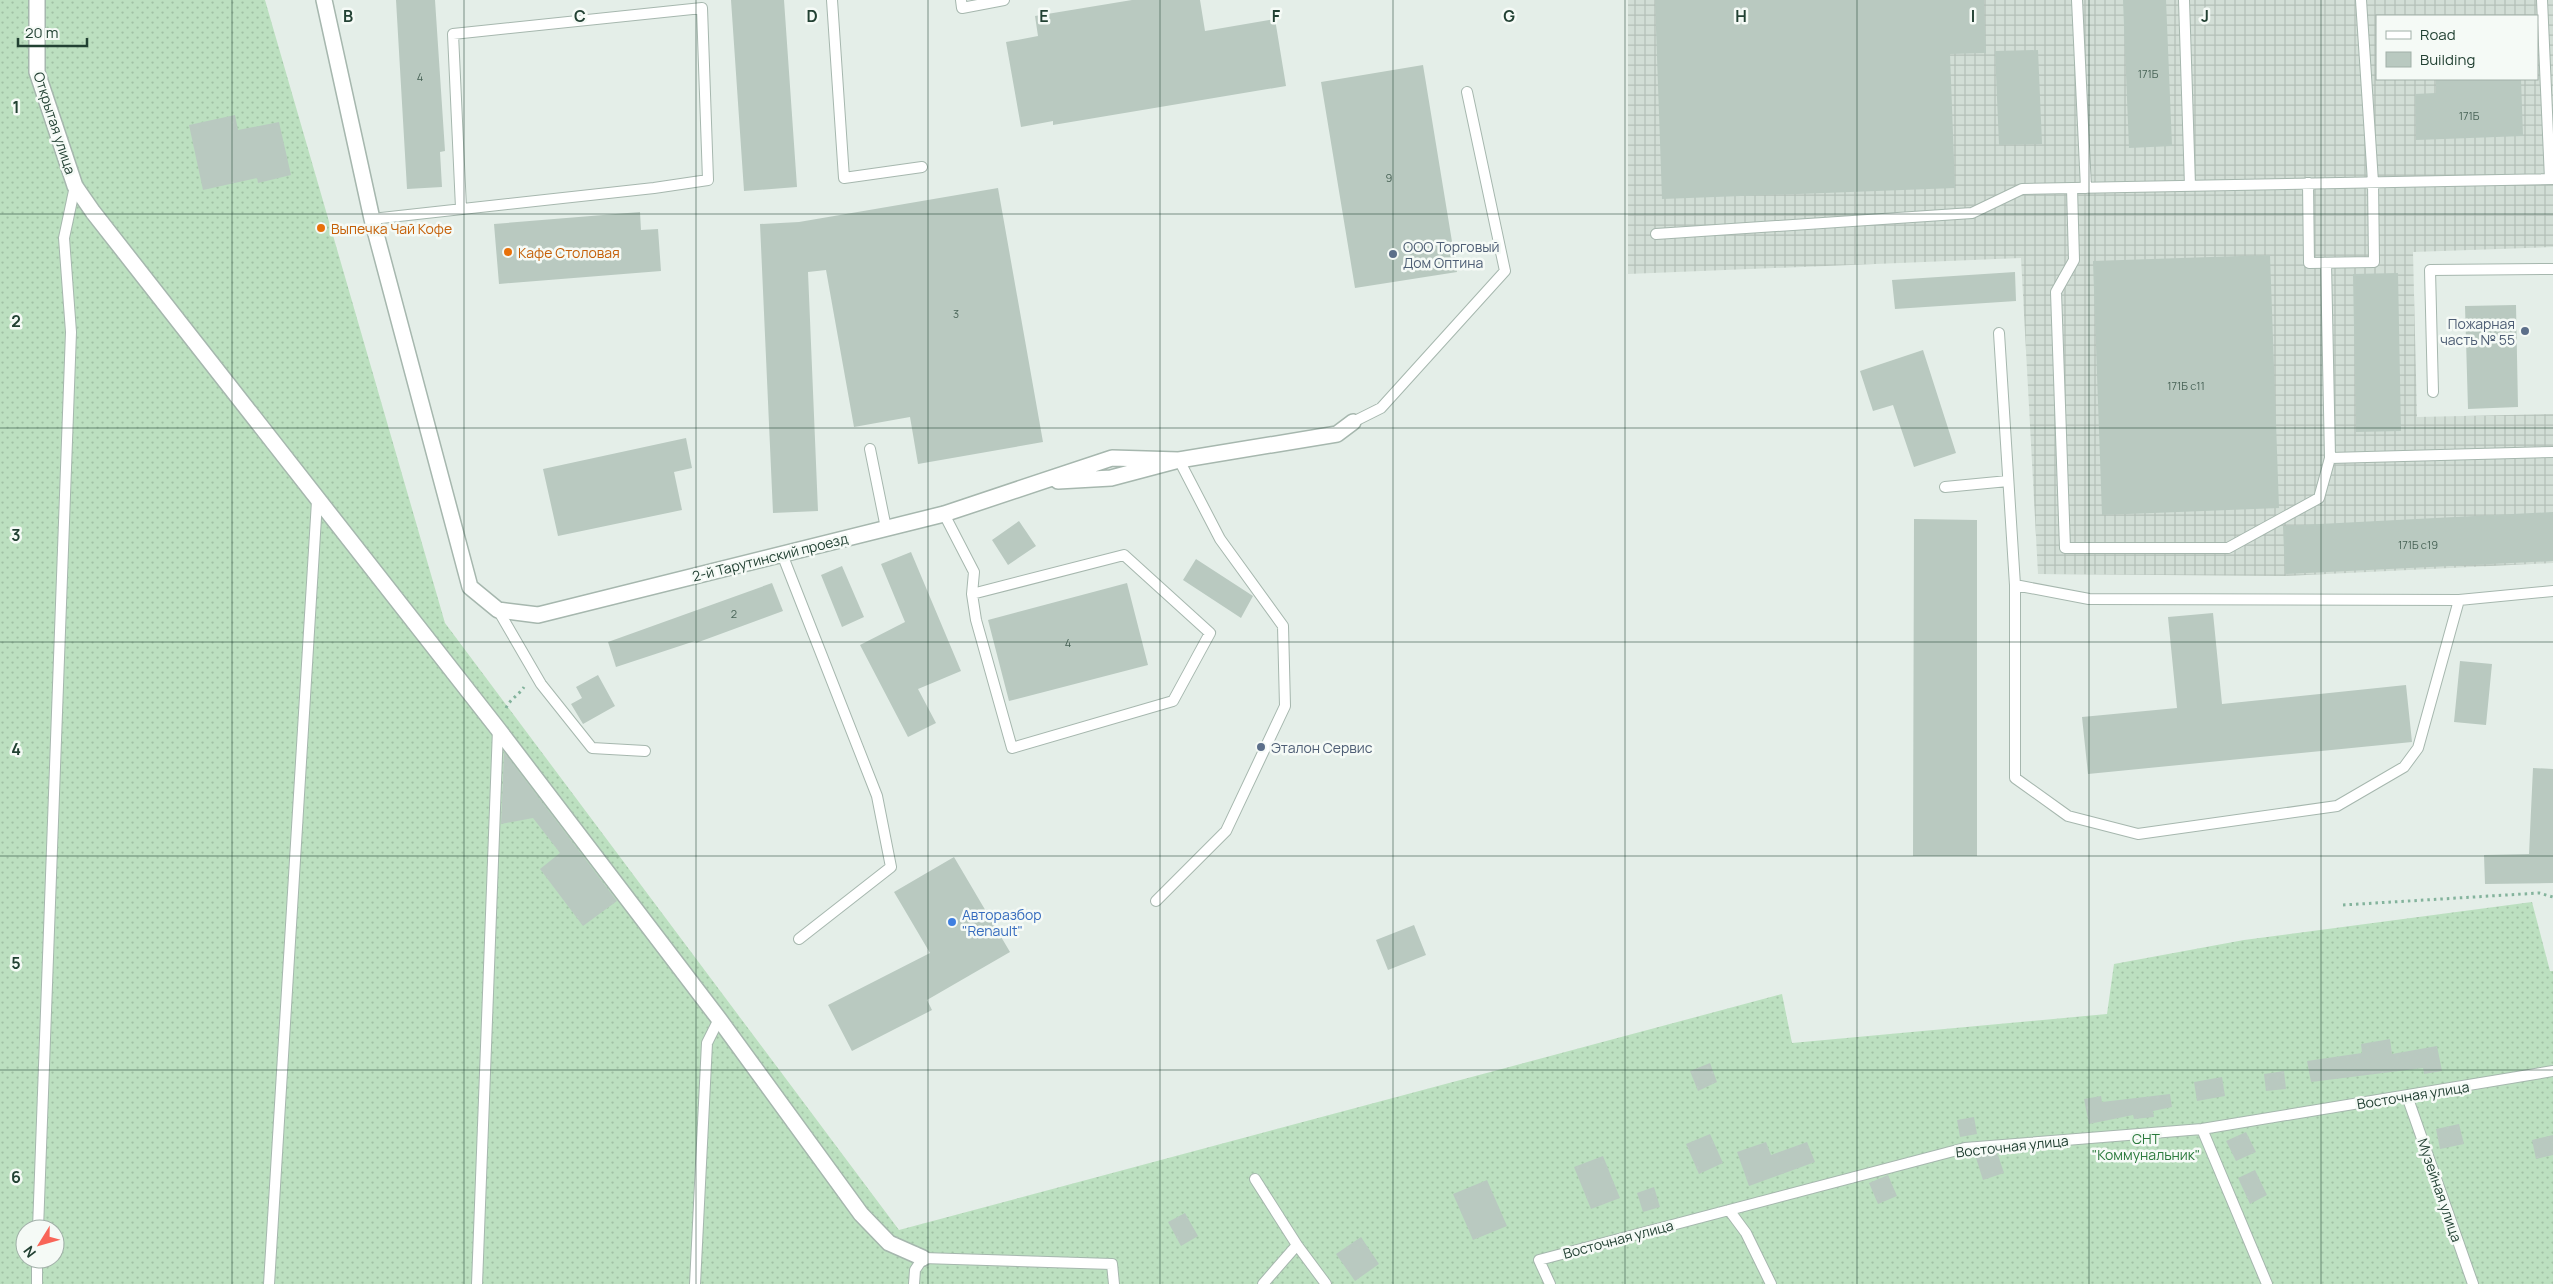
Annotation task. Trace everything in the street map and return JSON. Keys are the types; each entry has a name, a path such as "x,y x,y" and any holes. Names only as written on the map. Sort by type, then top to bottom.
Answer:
{"street":[{"name":"Открытая улица","path":"37,0 37,72 75,186 99,220 316,501 498,729 720,1019 861,1214 889,1243 923,1258"},
{"path":"324,0 372,220 470,587 498,610"},
{"name":"2-й Тарутинский проезд","path":"498,610 538,615 944,514 1112,458 1179,460 1337,434 1352,422"}],"lane":[{"path":"832,0 844,178 922,167"},
{"path":"961,0 962,8 1004,0"},
{"path":"2077,0 2086,188"},
{"path":"2184,0 2190,186"},
{"path":"2308,184 2309,263 2374,262 2373,182 2361,0"},
{"path":"1656,234 1972,213 2022,189 2551,179 2542,0"},
{"path":"372,220 461,208 654,188 708,180 702,4 454,34 461,208"},
{"path":"1352,422 1381,408 1505,271 1467,92"},
{"path":"38,1219 71,332 64,238 75,186"},
{"path":"2072,188 2074,260 2056,292 2065,548 2228,548 2319,498 2330,458 2326,263"},
{"path":"2433,392 2430,270 2553,269"},
{"path":"1999,333 2015,585 2015,778 2068,816 2138,834 2337,806 2404,767 2418,748 2459,600"},
{"path":"870,449 886,528"},
{"path":"2330,458 2553,452"},
{"path":"1156,901 1226,831 1285,706 1283,626 1220,539 1179,460"},
{"path":"1945,487 2008,481"},
{"path":"268,1284 316,501"},
{"path":"944,514 974,572 972,594 976,620 1012,748 1173,700 1210,633 1124,555 972,594"},
{"path":"782,554 877,796 891,867 799,939"},
{"path":"2015,585 2089,599 2459,600 2553,591"},
{"path":"498,610 541,684 592,748 645,751"},
{"path":"477,1284 498,729"},
{"path":"695,1284 707,1043 720,1019"},
{"name":"Восточная улица","path":"1550,1284 1539,1260 1966,1148 2202,1129 2553,1071"},
{"name":"Музейная улица","path":"2407,1096 2473,1284"},
{"path":"2202,1129 2267,1284"},
{"path":"1255,1179 1297,1245 1326,1284"},
{"path":"1729,1210 1746,1233 1771,1284"},
{"path":"1264,1284 1297,1245"},
{"path":"914,1284 915,1270 923,1258 1112,1264 1114,1284"},
{"path":"36,1284 37,1269"}],"path":[{"path":"2343,905 2539,894 2553,897"}],"shaded area":[{"path":"1628,0 2553,0 2553,247 2413,252 2417,417 2553,414 2553,563 2284,576 2038,574 2021,258 1628,274"}],"green space":[{"name":"СНТ \"Коммунальник\"","path":"0,0 265,0 445,623 899,1230 1782,994 1792,1043 2107,1014 2114,964 2244,940 2532,902 2550,971 2553,971 2553,1284 0,1284"}],"building":[{"path":"396,0 435,0 445,151 440,152 442,187 407,189"},
{"path":"731,0 784,0 797,187 744,191"},
{"path":"1132,0 1200,0 1205,31 1275,19 1286,86 1053,125 1053,121 1021,127 1006,42 1038,36 1035,16"},
{"path":"1655,0 1984,0 1986,53 1950,54 1955,188 1662,199"},
{"path":"2123,0 2166,0 2172,146 2129,148"},
{"path":"2038,50 2042,144 1999,145 1995,51"},
{"path":"1423,65 1457,272 1355,288 1321,82"},
{"path":"2436,80 2521,80 2523,136 2416,140 2415,94 2436,93"},
{"path":"235,115 238,130 279,122 291,175 258,183 257,178 203,190 189,125"},
{"path":"998,188 1043,442 918,464 910,417 854,427 826,270 808,272 818,511 773,513 760,224 799,222"},
{"path":"640,212 641,230 658,229 661,271 499,284 494,224"},
{"path":"2270,255 2279,508 2102,515 2093,261"},
{"path":"2015,272 2016,301 1895,309 1892,280"},
{"path":"2398,273 2401,431 2356,432 2353,274"},
{"path":"2516,305 2518,407 2468,409 2465,306"},
{"path":"1923,350 1956,453 1914,467 1893,405 1873,411 1860,371"},
{"path":"686,438 692,468 674,472 682,510 558,536 543,469"},
{"path":"2553,512 2553,561 2285,574 2283,526"},
{"path":"1914,519 1977,520 1977,856 1913,856"},
{"path":"1019,521 1036,546 1008,565 992,540"},
{"path":"911,552 961,671 918,689 936,723 908,737 860,645 905,622 881,564"},
{"path":"1196,559 1253,596 1241,618 1183,580"},
{"path":"842,566 864,617 842,627 821,575"},
{"path":"772,583 783,611 696,643 695,641 616,667 608,642"},
{"path":"1127,583 1148,665 1009,701 988,620"},
{"path":"2213,613 2222,704 2406,685 2412,742 2088,774 2082,717 2177,708 2168,617"},
{"path":"2460,661 2492,664 2486,725 2454,722"},
{"path":"598,675 615,706 583,724 571,704 582,698 576,687"},
{"path":"504,752 617,901 583,926 540,869 560,853 533,818 501,824"},
{"path":"2533,768 2553,769 2553,883 2485,884 2484,855 2529,854"},
{"path":"954,857 1010,952 927,1000 932,1010 852,1051 828,1005 930,953 894,892"},
{"path":"1414,925 1426,955 1388,970 1376,940"},
{"path":"2390,1039 2392,1054 2437,1046 2442,1071 2424,1074 2423,1068 2311,1082 2307,1061 2362,1053 2361,1044"},
{"path":"1710,1063 1717,1082 1698,1091 1690,1071"},
{"path":"2284,1071 2286,1089 2266,1091 2264,1074"},
{"path":"2222,1077 2225,1096 2197,1101 2194,1082"},
{"path":"2170,1094 2172,1107 2153,1111 2154,1117 2134,1119 2133,1115 2089,1124 2084,1099 2101,1096 2102,1102"},
{"path":"1974,1117 1977,1134 1960,1137 1957,1120"},
{"path":"2459,1124 2464,1144 2440,1149 2436,1129"},
{"path":"2246,1132 2256,1152 2236,1161 2226,1141"},
{"path":"1710,1134 1723,1163 1699,1174 1686,1144"},
{"path":"2553,1135 2553,1155 2536,1159 2532,1140"},
{"path":"1766,1142 1771,1155 1807,1142 1815,1162 1749,1186 1737,1152"},
{"path":"1997,1152 2004,1173 1983,1180 1976,1158"},
{"path":"1603,1156 1620,1198 1591,1209 1574,1167"},
{"path":"2255,1170 2267,1195 2250,1204 2238,1178"},
{"path":"1888,1175 1897,1196 1878,1204 1869,1183"},
{"path":"1487,1180 1507,1226 1473,1240 1453,1194"},
{"path":"1654,1187 1660,1207 1643,1212 1637,1193"},
{"path":"1185,1213 1198,1236 1181,1246 1168,1222"},
{"path":"1361,1237 1379,1264 1355,1281 1336,1254"}],"place":[{"name":"Выпечка Чай Кофе","path":"321,228"},
{"name":"Кафе Столовая","path":"508,252"},
{"name":"ООО Торговый Дом Оптина","path":"1393,254"},
{"name":"Пожарная часть № 55","path":"2525,331"},
{"name":"Эталон Сервис","path":"1261,747"},
{"name":"Авторазбор \"Renault\"","path":"952,922"}]}
